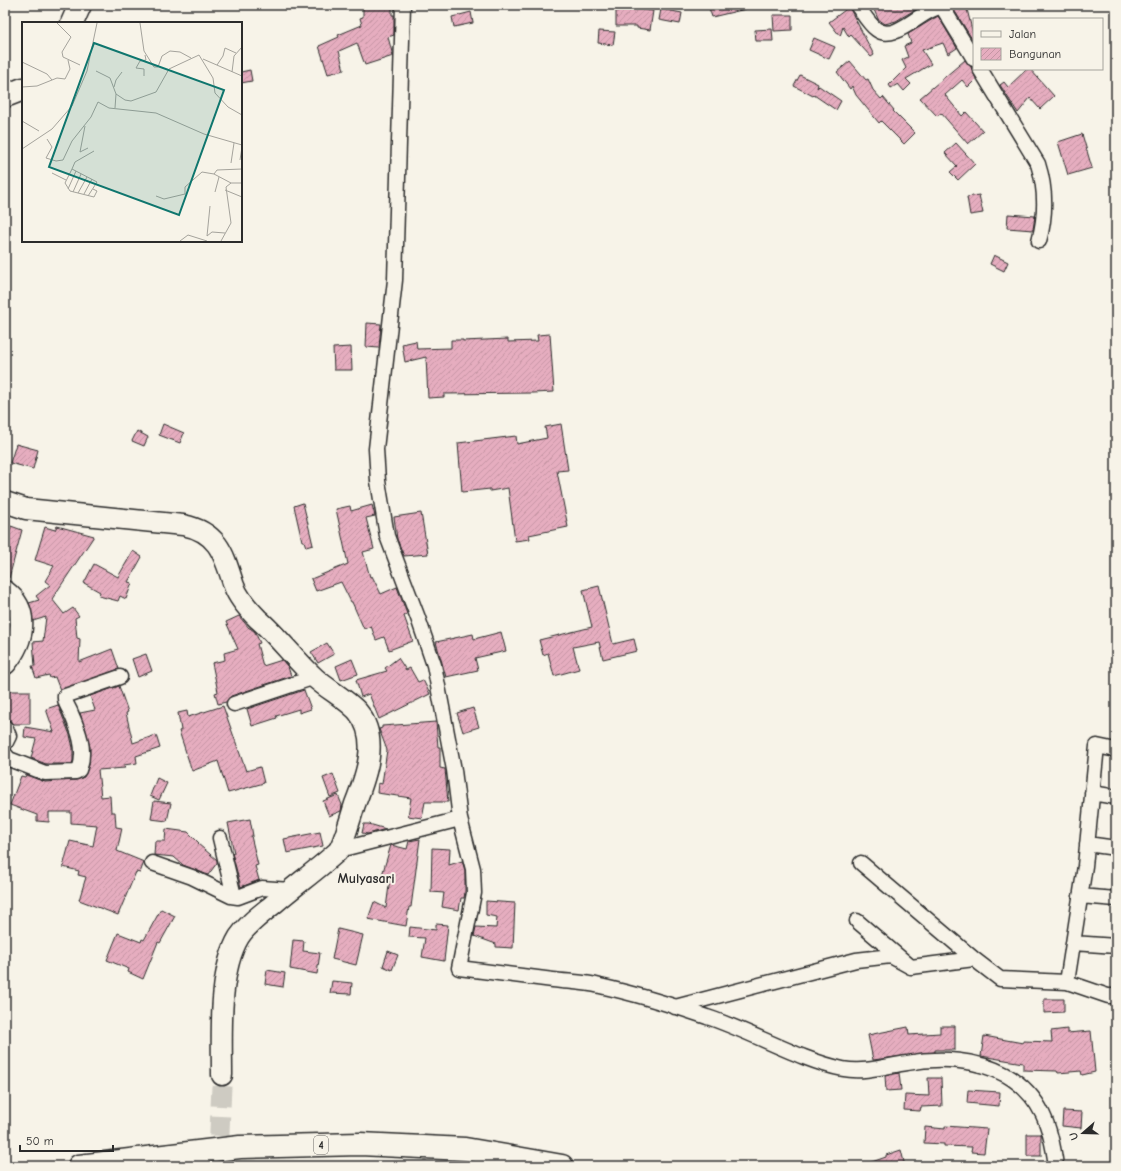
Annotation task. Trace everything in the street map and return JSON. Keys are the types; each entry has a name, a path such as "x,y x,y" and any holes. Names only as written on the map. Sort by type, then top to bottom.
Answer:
{"main road":[{"path":"72,22 80,5"},
{"path":"5,96 22,89"},
{"path":"5,502 26,509 183,525 201,530 211,537 218,546 230,571 235,587 254,615 273,632 315,677 358,712 365,726 369,742 366,774 339,850 247,927 233,948 227,970 224,991 222,1075"},
{"path":"5,592 14,598 19,607 22,616 22,629 17,643 5,663"},
{"name":"4","path":"79,1166 240,1147 360,1144 465,1149 562,1166"}],"street":[{"path":"403,5 394,280 376,449 378,481 387,536 434,665 454,770 460,819 471,858 474,893 458,968 599,986 708,1017 810,1058 843,1069 867,1070 909,1062 936,1060 968,1062 989,1068 1018,1083 1036,1102 1044,1114 1052,1135 1056,1166"},
{"path":"857,5 875,29 885,32 903,27 933,9 940,7 944,10 973,57"},
{"path":"981,70 1038,164 1043,180 1044,191 1043,224 1038,241"},
{"path":"5,754 10,759 45,773 69,773 79,770 82,746 74,721 65,702 65,696 120,677"},
{"path":"234,704 315,677"},
{"path":"5,727 9,736 5,744"},
{"path":"1067,982 1087,844 1097,746 1116,750"},
{"path":"1092,793 1116,797"},
{"path":"339,850 460,819"},
{"path":"220,838 234,896"},
{"path":"1087,844 1116,848"},
{"path":"152,863 192,877 234,896 242,896 259,888 290,890"},
{"path":"861,863 974,959 1000,979 1067,982 1108,996 1116,996"},
{"path":"1080,896 1116,899"},
{"path":"857,920 911,967"},
{"path":"1073,943 1116,946"},
{"path":"675,1008 856,960 891,956 911,967 974,959"}],"building":[{"path":"363,5 392,5 392,15 394,15 394,35 388,37 393,56 365,65 357,43 339,51 344,70 328,74 319,46 339,37 338,35 362,25 360,18 363,17"},
{"path":"708,5 746,5 746,9 712,17"},
{"path":"872,5 923,5 896,21 885,24 878,19"},
{"path":"951,5 966,5 973,34 972,39"},
{"path":"849,7 874,55 871,57 851,35 849,37 843,27 840,36 829,22"},
{"path":"616,9 653,11 650,30 637,28 637,26 616,26"},
{"path":"661,9 682,13 680,24 659,20"},
{"path":"471,12 473,23 454,27 452,17"},
{"path":"773,15 792,15 792,30 774,31"},
{"path":"938,16 957,48 948,54 943,43 922,50 931,64 906,79 911,84 904,91 898,84 891,88 889,85 906,68 902,60 908,57 904,46 911,43 908,34"},
{"path":"772,29 773,41 756,41 755,30"},
{"path":"599,31 615,32 613,45 598,43"},
{"path":"814,38 835,47 829,59 809,50"},
{"path":"965,60 971,67 976,79 968,87 962,80 945,95 962,116 966,112 983,131 968,144 941,113 937,116 920,98"},
{"path":"850,61 866,80 868,79 873,90 881,99 883,97 894,110 893,111 915,133 904,144 881,121 879,123 856,95 852,86 850,89 837,72"},
{"path":"250,70 252,81 242,83 242,72"},
{"path":"1026,70 1031,70 1054,96 1040,109 1030,98 1018,113 1000,85 1004,82 1008,87"},
{"path":"800,75 818,84 817,88 819,86 841,101 836,110 814,95 813,96 794,86"},
{"path":"1082,134 1092,168 1068,175 1058,142"},
{"path":"956,143 975,164 958,180 950,172 957,166 945,153"},
{"path":"979,195 983,213 970,215 967,197"},
{"path":"1008,214 1035,216 1033,230 1007,228"},
{"path":"994,255 1008,262 1004,271 990,264"},
{"path":"367,323 381,324 379,348 366,347"},
{"path":"550,334 554,392 444,394 444,397 428,398 426,357 405,362 402,344 416,341 417,349 451,348 451,340 463,341 508,339 508,342 538,341 537,335"},
{"path":"351,347 352,370 334,370 333,348"},
{"path":"163,424 184,433 180,443 159,435"},
{"path":"561,424 568,470 557,471 568,527 529,535 530,539 515,541 508,488 490,491 490,489 462,492 458,443 516,436 517,444 547,438 545,427"},
{"path":"137,431 148,437 144,446 132,441"},
{"path":"16,444 38,450 33,469 10,463"},
{"path":"303,503 313,545 306,547 304,541 302,541 294,506"},
{"path":"372,505 375,516 366,518 374,549 363,552 370,577 372,576 381,594 397,587 407,614 404,616 413,641 389,650 384,637 376,640 371,626 364,629 341,582 316,591 311,579 348,564 336,509 350,506 351,511"},
{"path":"421,513 428,554 404,556 397,539 394,517"},
{"path":"11,526 22,530 9,578 5,578 5,545"},
{"path":"57,526 94,536 52,599 64,614 73,608 79,616 75,618 77,638 80,639 79,662 112,649 119,669 60,690 55,677 50,678 49,675 36,678 32,666 35,666 33,642 43,641 46,617 33,621 29,603 39,600 36,596 50,585 45,581 54,566 35,560 45,527 55,530"},
{"path":"133,551 142,557 128,582 132,583 126,599 120,596 118,601 99,596 100,592 84,583 94,564 118,577"},
{"path":"599,586 613,644 634,639 637,651 603,659 599,642 573,647 579,669 554,676 548,653 543,655 539,640 592,627 583,590"},
{"path":"239,616 249,628 255,632 260,643 257,644 263,666 282,660 288,667 291,676 231,696 226,702 218,704 215,693 218,692 212,663 225,660 224,653 238,649 226,622"},
{"path":"501,632 506,651 475,658 478,670 446,677 436,642 473,634 474,639"},
{"path":"327,643 334,654 318,663 311,652"},
{"path":"146,654 152,671 138,677 132,659"},
{"path":"398,658 406,670 410,668 418,682 423,680 430,694 379,719 369,694 361,697 356,680 387,671 385,668"},
{"path":"352,659 358,674 341,680 336,666"},
{"path":"119,686 128,712 126,713 133,743 156,735 160,748 136,756 137,763 124,765 125,768 98,770 101,797 110,796 111,812 115,812 116,827 122,828 117,851 144,862 140,873 136,872 118,915 79,900 86,877 78,875 79,871 63,867 70,841 93,846 97,825 71,823 71,812 49,812 49,822 37,821 37,815 10,805 21,776 25,777 26,775 45,782 76,780 84,777 89,765 90,747 80,713 95,710 90,696"},
{"path":"304,690 311,709 299,713 299,709 276,716 277,718 252,726 247,709"},
{"path":"8,691 30,691 30,724 13,724 7,719"},
{"path":"58,705 70,735 73,748 72,764 46,764 31,758 36,739 24,737 25,727 54,732 46,709"},
{"path":"223,706 246,771 260,767 264,783 228,793 218,761 192,771 179,731 181,730 178,713 187,711 188,717"},
{"path":"473,708 479,727 463,732 457,713"},
{"path":"436,722 438,747 440,747 440,768 445,769 448,802 425,802 422,818 408,816 411,798 377,793 378,783 382,784 387,750 379,729 382,728 382,726"},
{"path":"333,774 340,793 330,797 323,778"},
{"path":"157,778 167,783 159,800 150,796"},
{"path":"338,795 342,805 341,811 329,816 323,801"},
{"path":"154,801 171,803 167,821 151,819"},
{"path":"250,819 253,836 251,836 258,865 255,866 259,880 241,887 232,853 234,853 228,823"},
{"path":"364,824 386,829 368,834 362,833"},
{"path":"166,829 188,832 199,843 198,844 217,860 217,863 208,875 183,865 174,857 154,855 155,841 165,841"},
{"path":"320,832 323,846 287,853 284,839"},
{"path":"420,839 411,907 409,907 406,926 368,919 374,902 386,908 390,878 382,875 391,845 407,849 409,841"},
{"path":"432,848 450,849 449,865 462,861 465,870 465,892 464,898 461,898 459,910 442,907 444,893 431,892"},
{"path":"486,901 515,903 513,948 496,947 496,944 474,936 476,927 496,928 497,917 486,915"},
{"path":"161,909 175,916 160,943 158,942 143,979 128,972 129,969 107,960 118,933 141,942 142,939 144,940"},
{"path":"436,924 448,925 444,961 422,957 425,938 409,937 410,927 436,930"},
{"path":"338,929 363,935 356,965 332,959"},
{"path":"293,940 304,941 303,951 320,953 317,974 290,969"},
{"path":"388,951 398,955 392,970 383,966"},
{"path":"267,970 285,973 283,987 265,984"},
{"path":"332,981 352,983 351,994 330,993"},
{"path":"1044,999 1064,999 1064,1012 1044,1013"},
{"path":"940,1026 955,1026 955,1050 935,1050 935,1052 873,1060 868,1035 908,1027 909,1035 940,1033"},
{"path":"1067,1029 1067,1033 1091,1031 1095,1072 1082,1075 1081,1071 1058,1073 1057,1071 1023,1070 1023,1063 981,1056 984,1036 1023,1043 1023,1041 1052,1042 1051,1031"},
{"path":"899,1073 901,1090 886,1091 885,1076"},
{"path":"928,1078 941,1078 942,1106 921,1107 920,1111 904,1110 905,1095 929,1096"},
{"path":"968,1090 1000,1092 999,1106 967,1103"},
{"path":"1063,1111 1082,1112 1081,1128 1062,1126"},
{"path":"945,1126 987,1129 984,1153 971,1152 972,1147 944,1146 944,1144 924,1143 925,1127 945,1129"},
{"path":"1027,1134 1041,1134 1041,1156 1027,1156"},
{"path":"901,1150 905,1166 866,1166 866,1164"}],"tunnel":[{"path":"218,1166 222,1075"}],"district":[{"name":"Mulyasari","path":"366,878"}]}
